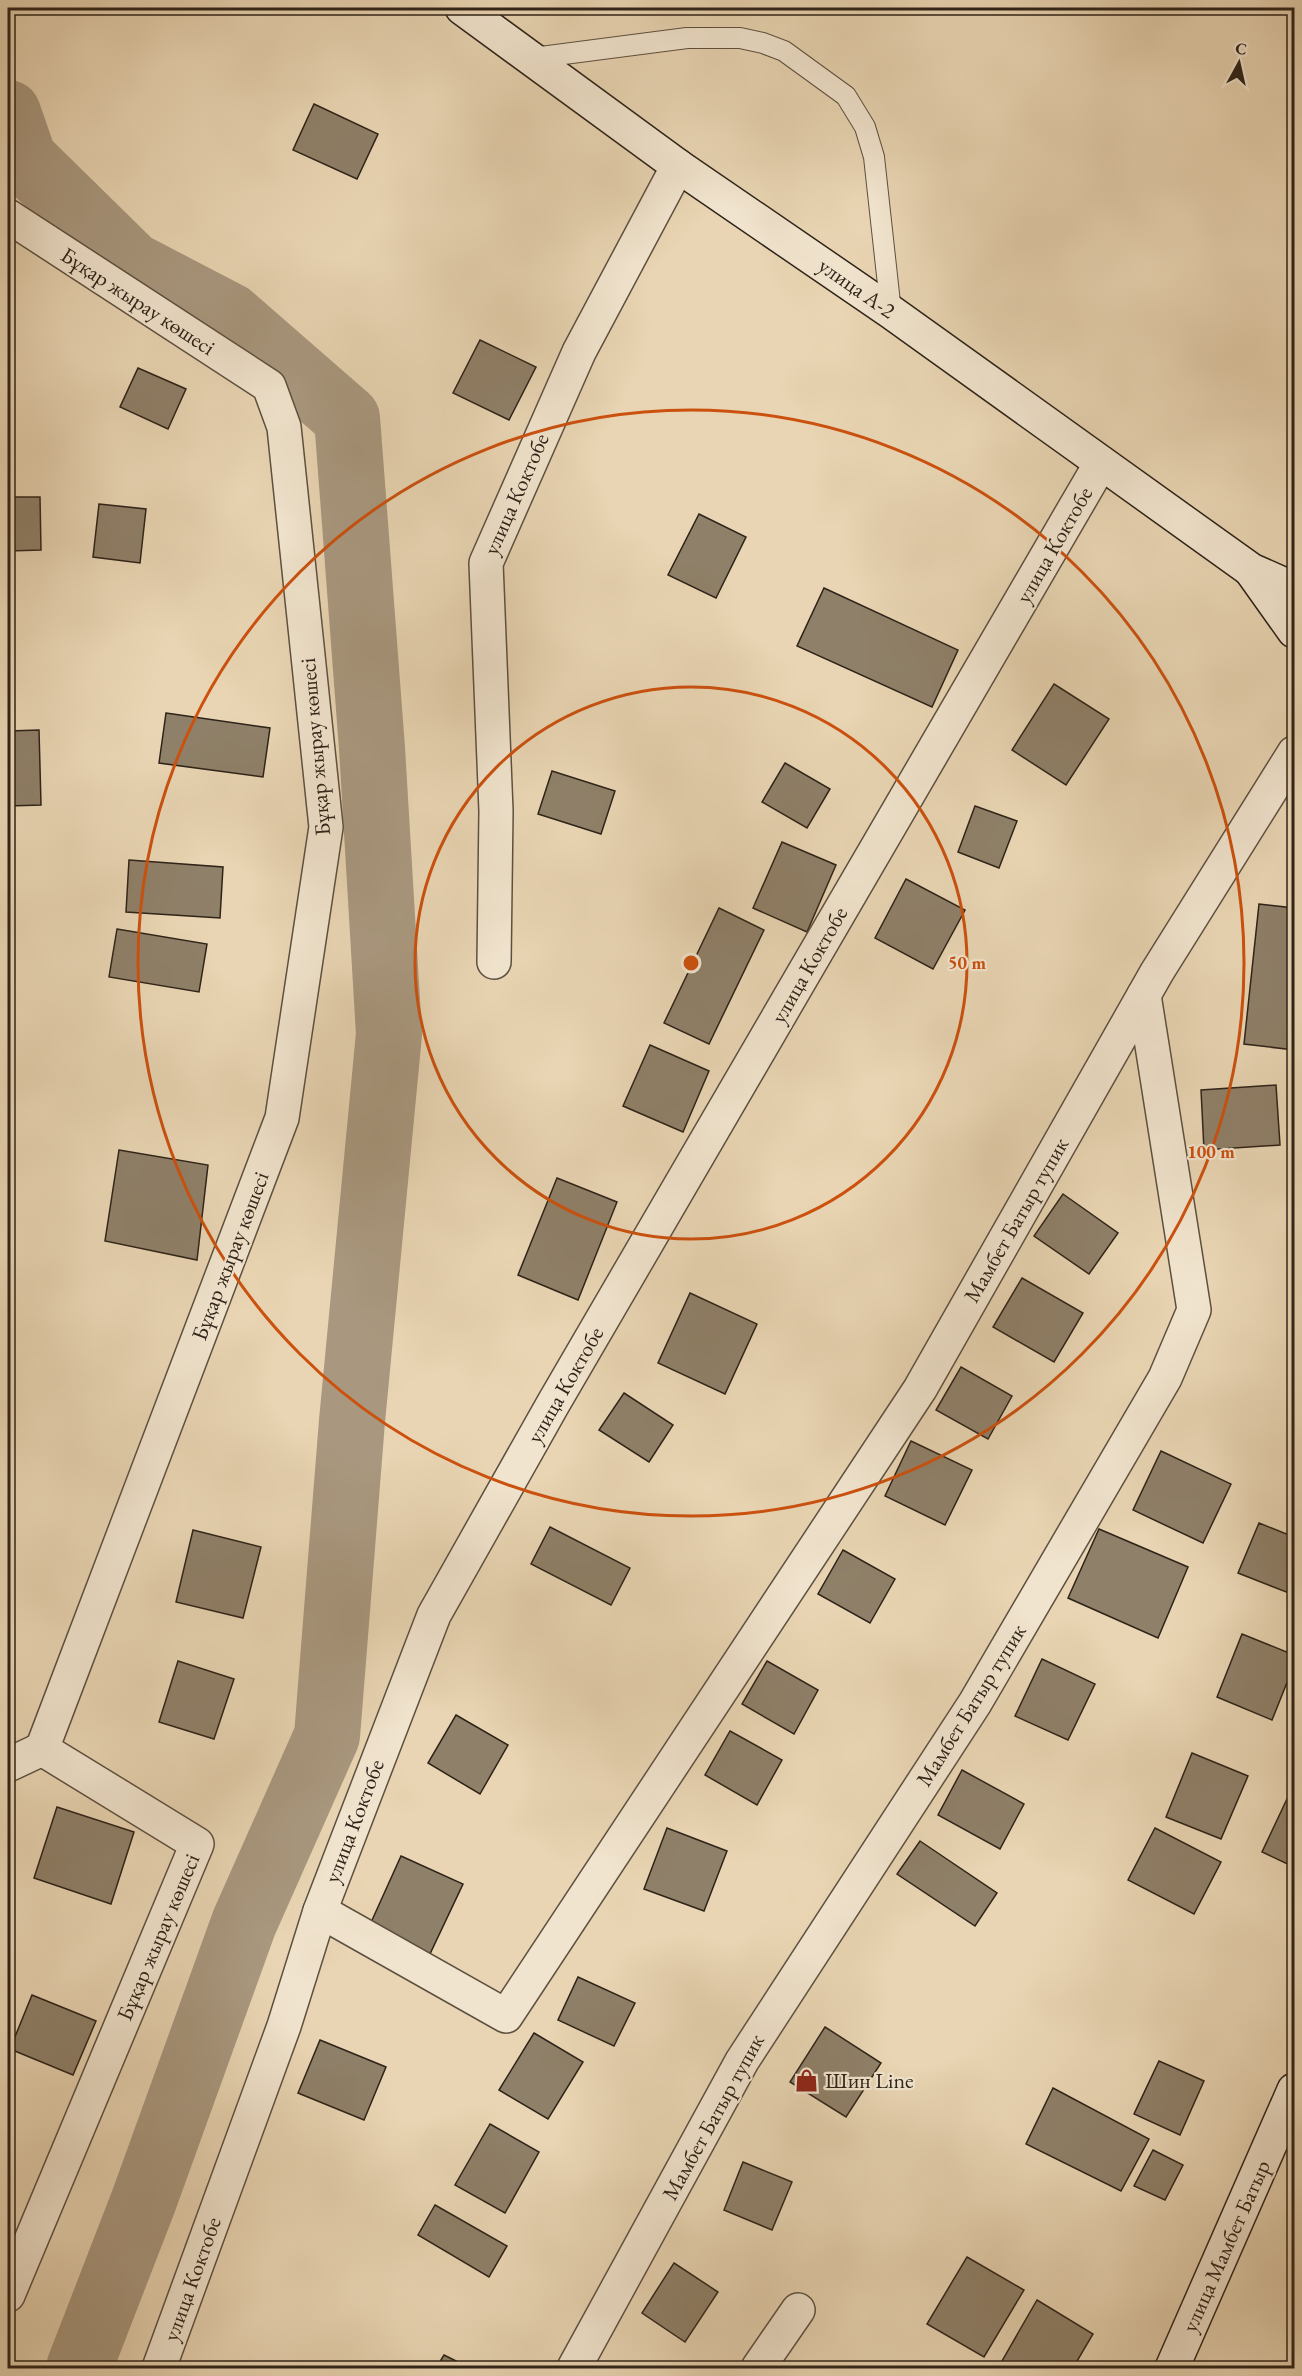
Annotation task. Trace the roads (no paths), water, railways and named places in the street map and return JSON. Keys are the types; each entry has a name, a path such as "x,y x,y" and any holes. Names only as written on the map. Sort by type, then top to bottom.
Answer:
{"street":[{"name":"улица А-2","path":"462,8 678,166 891,312 1251,570 1294,590"},
{"name":"улица Коктобе","path":"494,962 496,811 486,563 579,352 678,166"},
{"name":"Бұқар жырау көшесі","path":"8,216 269,386 284,427 326,827 282,1118 42,1749 198,1844 8,2295"},
{"name":"улица Коктобе","path":"159,2368 284,2026 320,1911 434,1615 553,1404 1101,463"},
{"name":"улица А-2","path":"1251,570 1294,631"},
{"name":"Мамбет Батыр тупик","path":"320,1911 506,2016 920,1389 1144,995 1294,753"},
{"name":"Мамбет Батыр тупик","path":"574,2368 742,2061 975,1703 1165,1378 1194,1310 1144,995"},
{"path":"8,1765 42,1749"},
{"name":"улица Мамбет Батыр","path":"1172,2368 1294,2090"},
{"path":"758,2368 798,2310"}],"lane":[{"path":"533,58 687,38 740,38 784,51 846,96 865,127 874,157 891,312"}],"waterway":[{"path":"8,113 24,159 132,265 230,316 347,418 372,748 389,1034 352,1421 327,1736 244,1923 144,2200 79,2368"}],"place":[{"name":"Шин Line","path":"807,2080"}]}
